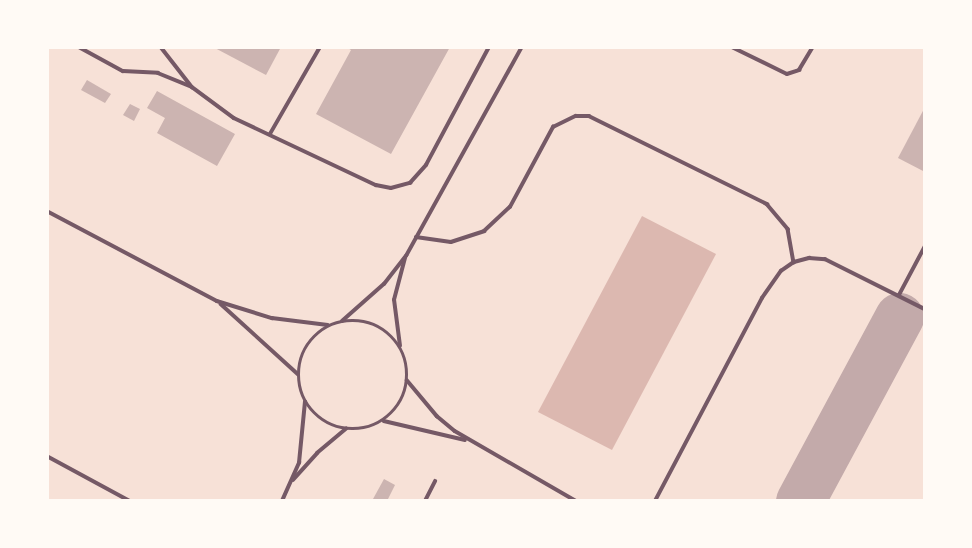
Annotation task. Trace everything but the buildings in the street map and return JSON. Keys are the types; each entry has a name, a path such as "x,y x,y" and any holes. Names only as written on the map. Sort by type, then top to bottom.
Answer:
{"lane":[{"path":"79,47 123,71 158,73 192,87 234,118 376,185 391,188 404,186 416,179 426,166 489,47"},
{"path":"161,47 192,87"},
{"path":"270,134 320,47"},
{"path":"282,501 292,481 302,442 305,401 298,374 306,345 329,326 342,321 384,284 405,256 522,47"},
{"path":"732,47 787,74 799,69 813,47"},
{"path":"416,237 451,242 484,231 510,207 553,127 576,116 589,116 767,204 788,229 794,262"},
{"path":"47,211 217,301 272,318 329,326"},
{"path":"899,295 925,246"},
{"path":"305,401 322,420 346,429 371,426 383,420 399,403 407,380 394,300 405,256"},
{"path":"654,501 762,298 781,271 794,262 825,259 925,309"},
{"path":"217,301 264,340 298,374"},
{"path":"342,321 376,325 390,335 401,348"},
{"path":"407,380 437,416 470,441 576,501"},
{"path":"383,420 470,441"},
{"path":"292,481 317,453 346,429"},
{"path":"47,456 130,501"},
{"path":"425,501 435,481"}],"shaded area":[{"path":"642,216 716,254 612,450 538,412"}],"taxiway":[{"path":"800,501 899,317"}]}
